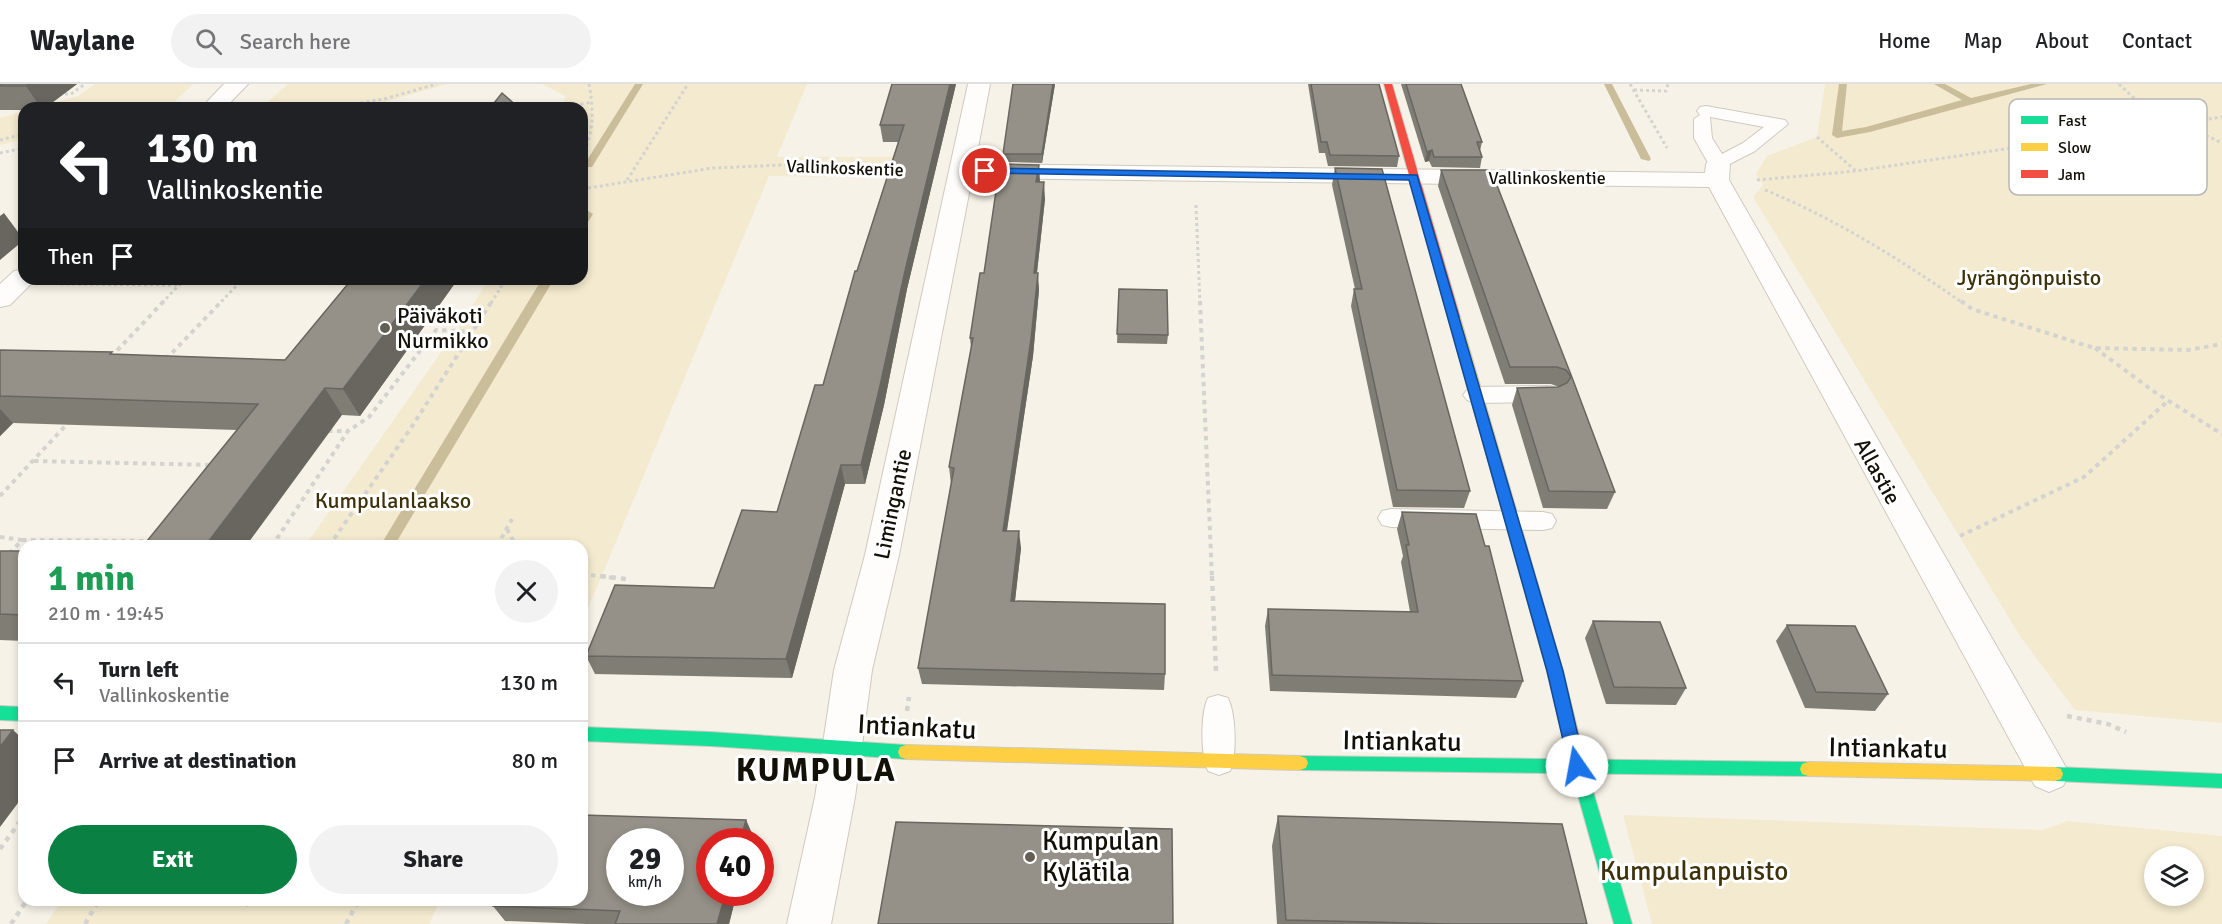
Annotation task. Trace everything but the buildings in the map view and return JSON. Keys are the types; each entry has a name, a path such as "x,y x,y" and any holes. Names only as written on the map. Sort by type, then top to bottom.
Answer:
{"street":[{"path":"218,102 237,84"},
{"name":"Limingantie","path":"809,924 835,797 853,670 882,555 979,84"},
{"path":"1388,84 1555,671 1577,766 1593,814 1623,924"},
{"name":"Vallinkoskentie","path":"962,171 1413,177 1716,176"},
{"name":"Allastie","path":"1716,176 2049,774"},
{"path":"0,299 18,282"},
{"path":"0,713 18,714"},
{"name":"Intiankatu","path":"588,734 901,752 1219,762 2049,774 2222,781"}],"lane":[{"path":"1704,115 1775,127 1749,147 1716,176 1703,138 1704,115"},
{"path":"1475,395 1551,394"},
{"path":"1391,518 1543,521"},
{"path":"1218,707 1219,762"}],"path":[{"path":"51,95 71,94 85,84"},
{"path":"366,102 436,84"},
{"path":"588,146 593,136 589,84"},
{"path":"627,181 688,84"},
{"path":"1630,84 1633,90 1716,176 1807,207 1889,252 1972,309 2094,348 2188,350 2222,344"},
{"path":"1633,90 1666,91 1668,84"},
{"path":"2119,84 2135,99"},
{"path":"588,103 592,102"},
{"path":"2207,119 2222,117"},
{"path":"0,140 18,136"},
{"path":"2207,136 2222,143"},
{"path":"1818,137 1856,171"},
{"path":"1716,176 1856,171 2009,148"},
{"path":"0,153 18,149"},
{"name":"Vallinkoskentie","path":"588,188 713,168 783,165 962,171"},
{"path":"1194,175 1218,707"},
{"path":"109,360 179,285"},
{"path":"165,360 237,285"},
{"path":"333,540 413,425 502,285"},
{"path":"276,540 348,432 369,417 436,330 472,332"},
{"path":"2094,348 2222,434"},
{"path":"1956,538 2084,477 2169,400"},
{"path":"0,496 72,419"},
{"path":"324,430 348,432"},
{"path":"33,462 225,466"},
{"path":"0,488 8,488"},
{"path":"500,540 512,519"},
{"path":"507,528 513,540"},
{"path":"0,537 22,540"},
{"path":"7,556 18,544"},
{"path":"588,575 626,579"},
{"path":"2012,711 2058,715 2098,722 2132,734"},
{"path":"0,849 18,824"},
{"path":"11,924 23,906"},
{"path":"85,924 96,906"},
{"path":"346,924 356,906"}],"green space":[{"path":"95,84 193,84 174,102 56,102 78,96"},
{"path":"288,84 447,84 385,102 268,102"},
{"name":"Kumpulanlaakso","path":"542,84 807,84 777,157 903,157 900,178 769,176 588,609 588,540 309,540 456,331 485,285 588,285 588,102 564,102 565,96"},
{"name":"Jyrängönpuisto","path":"1825,84 2222,84 2222,723 2075,710 2020,636 1753,197 1763,185 1756,174 1767,156 1817,137"},
{"path":"18,113 18,140 0,145 0,118"},
{"name":"Kumpulanpuisto","path":"1623,815 2043,830 2068,821 2222,836 2222,924 1652,924"},
{"path":"58,906 437,906 429,924 46,924"}],"waterway":[{"path":"589,165 639,84"},
{"path":"1608,84 1646,159"},
{"path":"1843,84 1837,135 1867,130 1970,101"},
{"path":"1938,84 1970,101"},
{"path":"1970,101 2043,84"},
{"path":"391,540 544,285"}],"traffic: fast":[{"path":"0,713 18,714"},
{"path":"588,734 710,739 906,752"},
{"path":"1300,763 1808,769"},
{"path":"2055,774 2222,781"},
{"path":"1582,781 1623,924"}],"traffic: slow":[{"path":"1454,317 1555,671 1582,781"},
{"path":"906,752 1300,763"},
{"path":"1808,769 2055,774"}],"traffic: jam":[{"path":"1388,84 1454,317"}],"place":[{"name":"Päiväkoti Nurmikko","path":"385,328"},
{"name":"Kumpulan Kylätila","path":"1030,857"}],"district":[{"name":"KUMPULA","path":"816,769"}],"route":[{"path":"985,171 1413,177 1555,671 1577,766"}]}
